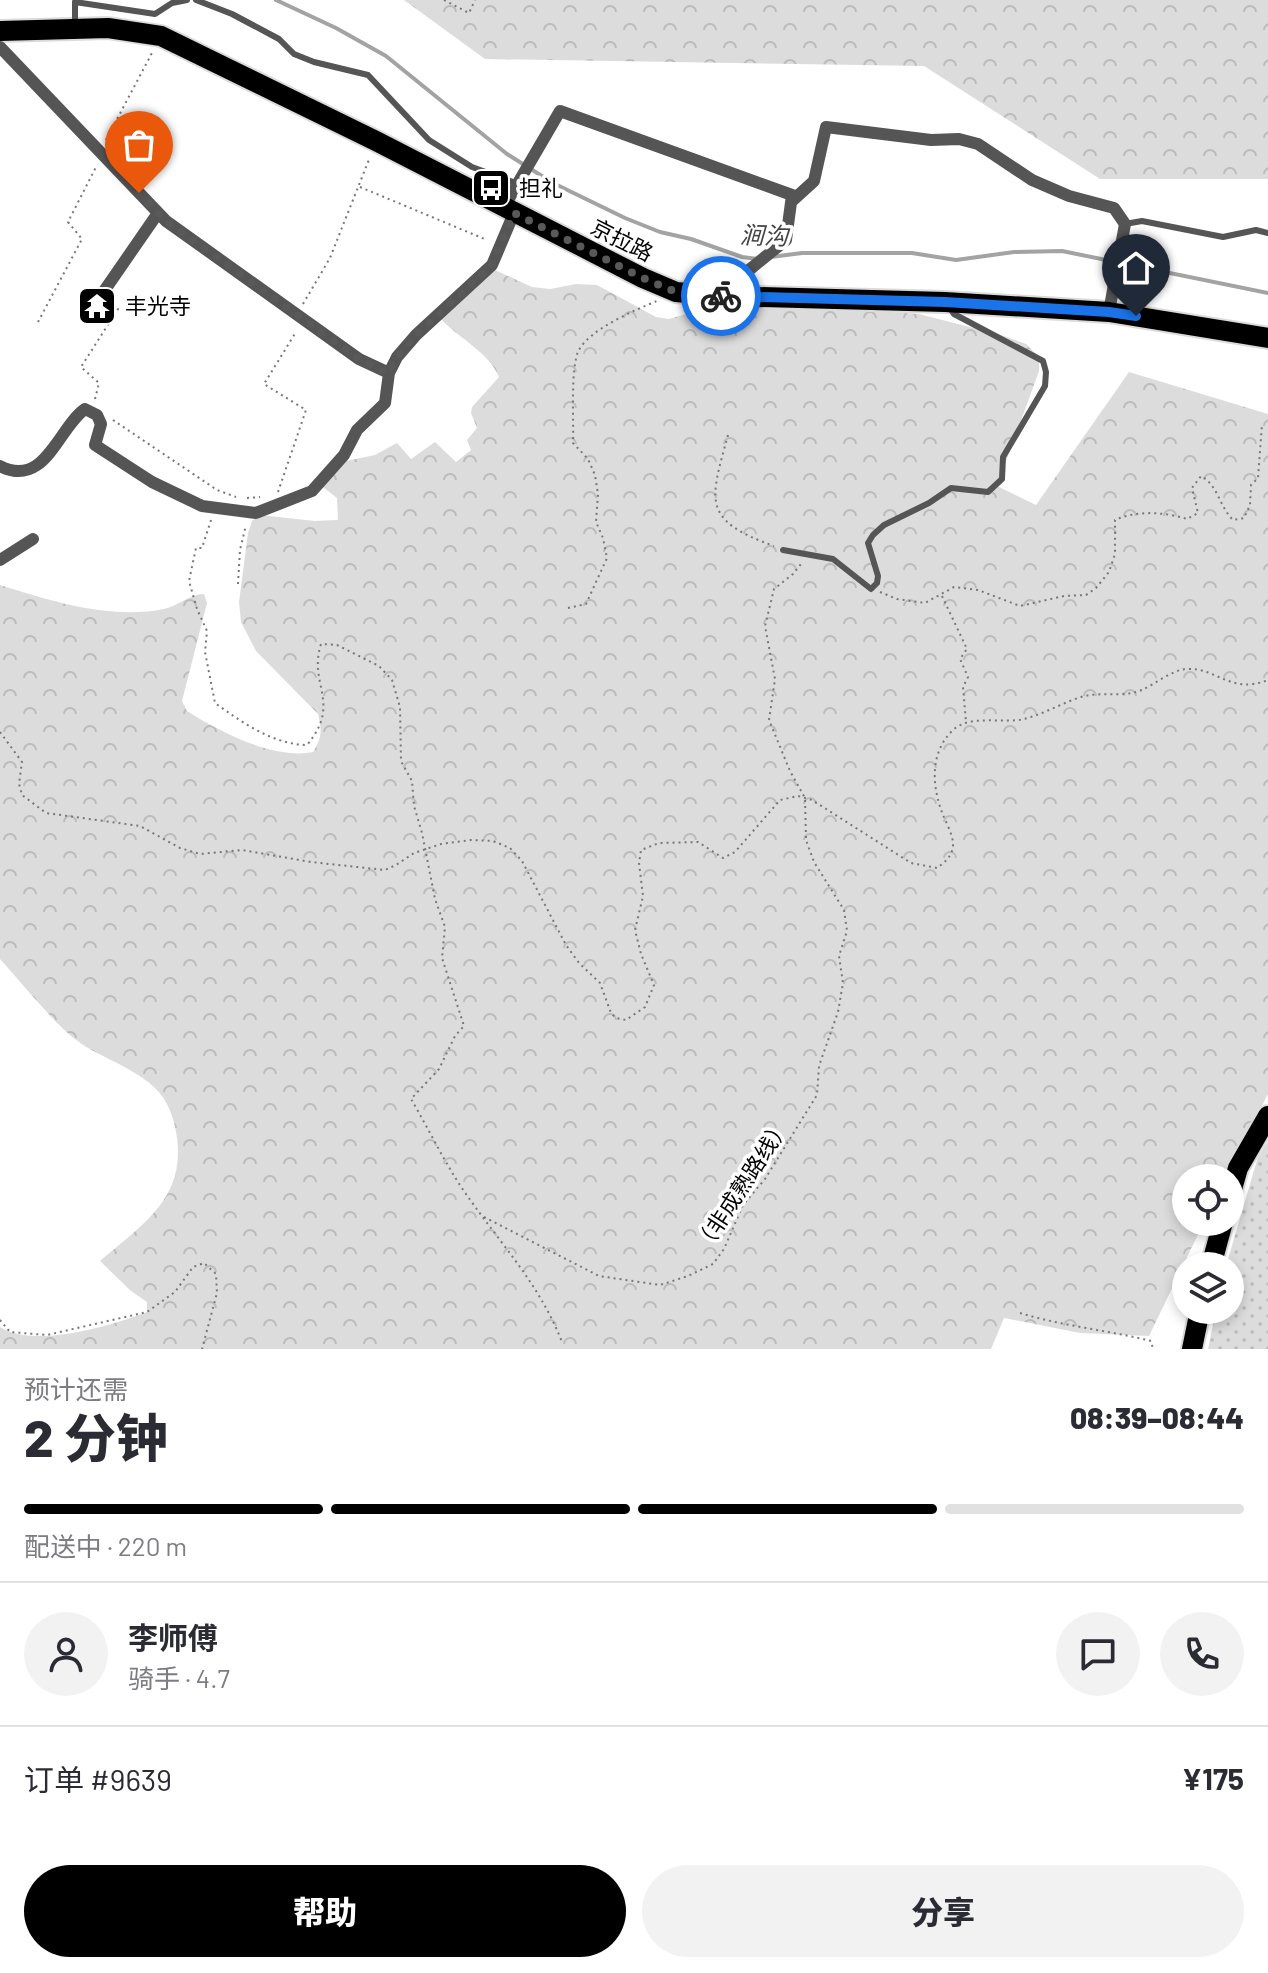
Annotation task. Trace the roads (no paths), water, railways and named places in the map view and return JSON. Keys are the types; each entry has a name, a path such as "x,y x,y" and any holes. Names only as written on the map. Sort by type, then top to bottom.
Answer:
{"highway":[{"name":"京拉路","path":"0,31 75,28 130,30 161,36 676,292 945,302 1109,312 1268,338"},
{"path":"1240,1164 1268,1116"},
{"path":"1192,1349 1197,1324"}],"street":[{"path":"0,47 166,221 359,359 389,373"},
{"path":"0,466 8,470 28,471 46,458 77,415 85,409 101,424 95,445 152,482 202,506 256,513 312,491 344,455 357,430 385,403 389,373 397,357 416,335 492,265 516,183 560,111 792,195 786,240 749,270 676,292"},
{"path":"791,202 814,181 826,127 931,140 959,139 978,144 1032,180 1069,196 1114,208 1125,224 1109,312"},
{"path":"102,294 158,213"},
{"path":"0,560 33,539"}],"lane":[{"path":"75,28 75,2 155,14 172,3 187,0"},
{"path":"196,0 232,14 279,39 294,54 368,75 429,140 472,167 516,183"},
{"path":"1125,224 1142,221 1223,237 1256,230 1268,233"},
{"path":"783,550 833,559 871,589 877,583 878,576 868,543 884,525 929,503 951,488 988,492 1002,479 1003,457 1045,386 1043,361 954,314 945,302"}],"waterway":[{"name":"涧沟","path":"276,0 386,56 507,154 553,183 660,232 758,259"},
{"name":"涧沟","path":"771,257 802,253 912,253 956,260 1014,252 1062,251 1268,293"}],"place":[{"name":"担礼","path":"491,188"},
{"name":"丰光寺","path":"97,306"}]}
